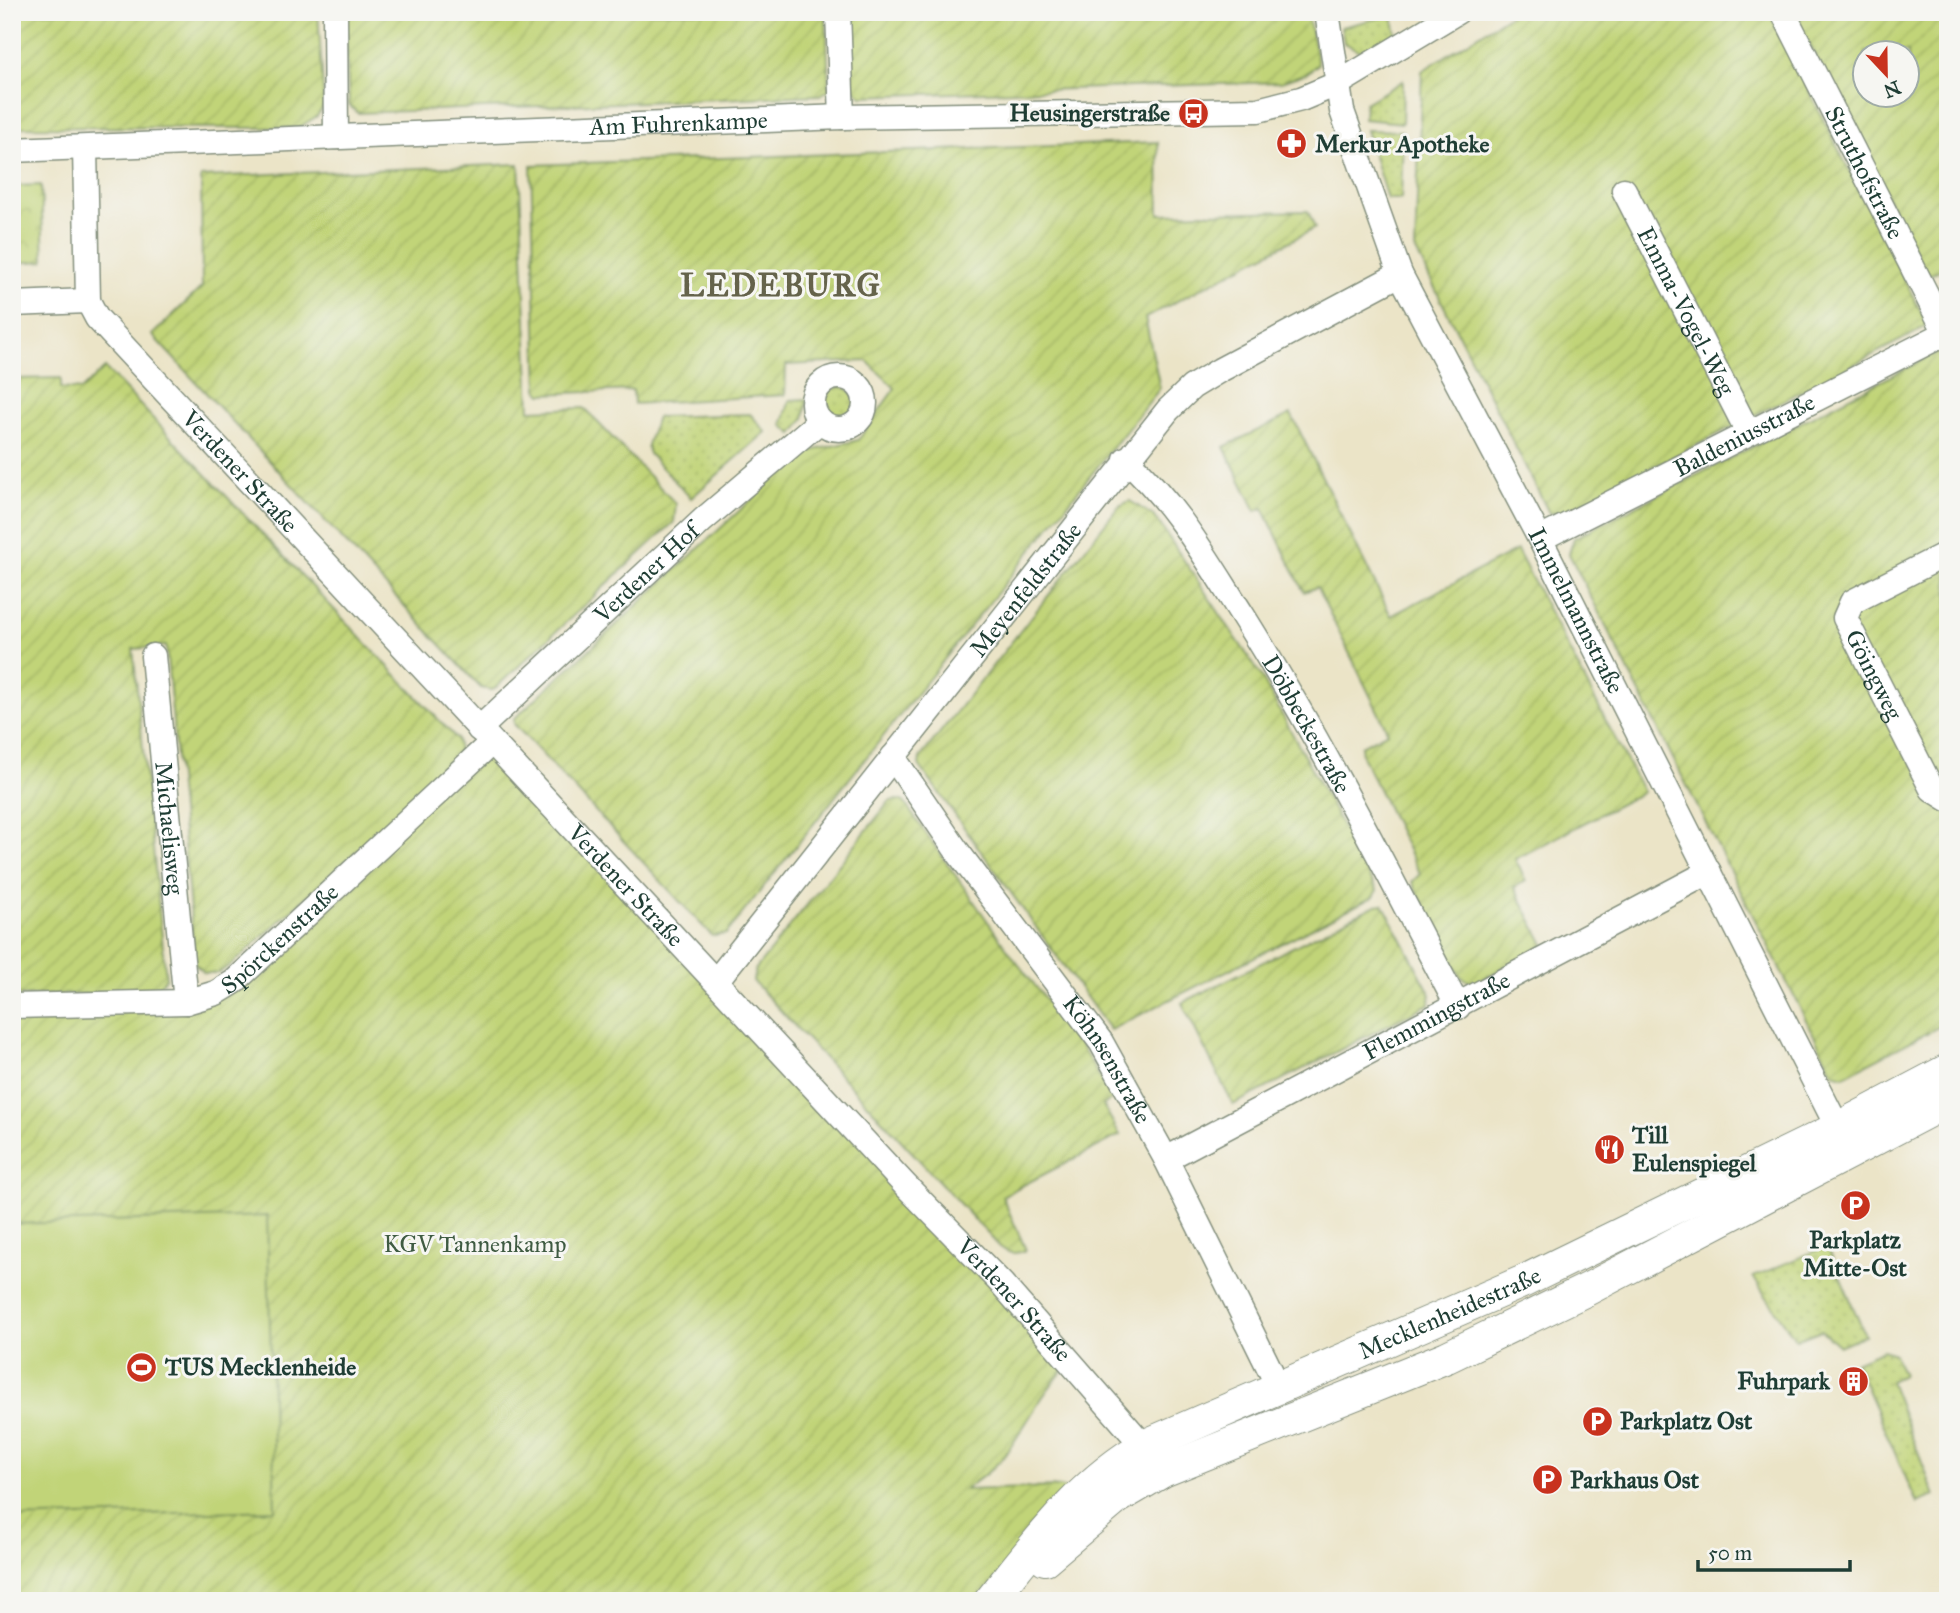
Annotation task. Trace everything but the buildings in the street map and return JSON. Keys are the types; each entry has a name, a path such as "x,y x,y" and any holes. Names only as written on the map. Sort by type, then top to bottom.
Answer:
{"main road":[{"name":"Mecklenheidestraße","path":"990,1601 1075,1497 1119,1461 1146,1445 1522,1282 1838,1128 1948,1070"},
{"name":"Mecklenheidestraße","path":"1001,1601 1117,1498 1163,1471 1396,1378 1588,1289 1948,1101"},
{"path":"1838,1128 1872,1141"},
{"path":"1588,1289 1611,1239"}],"street":[{"path":"335,12 336,137"},
{"path":"838,12 842,117"},
{"path":"1327,12 1339,83"},
{"name":"Am Fuhrenkampe","path":"12,150 842,117 1258,110 1301,99 1339,83 1457,12"},
{"name":"Struthofstraße","path":"1783,12 1947,333"},
{"name":"Immelmannstraße","path":"1339,83 1342,111 1399,274 1541,539 1838,1128"},
{"path":"12,304 88,301 85,148"},
{"name":"Emma-Vogel-Weg","path":"1624,190 1748,432"},
{"name":"Meyenfeldstraße","path":"716,981 1126,459 1192,387 1399,274"},
{"name":"Verdener Straße","path":"88,301 97,318 485,736 906,1186 1002,1284 1146,1445 1163,1471"},
{"name":"Baldeniusstraße","path":"1541,539 1947,333"},
{"name":"Verdener Hof","path":"485,736 702,520 820,421"},
{"name":"Döbbeckestraße","path":"1126,459 1160,489 1275,668 1330,762 1458,1007"},
{"name":"Göingweg","path":"1948,552 1852,602 1845,618 1932,789 1948,799"},
{"name":"Michaelisweg","path":"153,656 186,1002"},
{"name":"Spörckenstraße","path":"12,1006 186,1002 216,993 234,982 485,736"},
{"name":"Köhnsenstraße","path":"893,757 957,851 1101,1042 1166,1159 1279,1388"},
{"name":"Flemmingstraße","path":"1166,1159 1709,872"}],"green space":[{"path":"12,12 318,12 324,106 317,116 298,128 12,127"},
{"path":"345,12 826,12 829,90 820,95 358,113 349,105"},
{"path":"848,12 1307,12 1318,64 1307,73 1281,82 861,96 852,87"},
{"path":"1515,12 1769,12 1927,324 1915,333 1562,514 1549,513 1415,249 1422,71"},
{"path":"1793,12 1948,12 1948,266 1927,276"},
{"path":"1392,15 1396,34 1362,52 1344,43 1341,27"},
{"path":"1403,81 1402,123 1364,119 1365,103"},
{"path":"1366,130 1403,131 1401,199 1387,199"},
{"path":"1158,142 1159,214 1308,211 1315,228 1145,318 1160,388 726,934 712,936 514,724 514,719 802,453 858,440 895,388 867,361 786,365 785,395 634,404 633,390 542,394 538,389 531,165"},
{"path":"519,164 530,410 584,408 676,504 674,522 493,690 481,688 152,335 202,287 201,177"},
{"path":"41,185 44,261 12,263 12,186"},
{"path":"1948,347 1948,1022 1844,1076 1833,1073 1569,554 1574,538"},
{"path":"105,368 457,739 459,752 455,762 231,965 218,973 204,973 195,964 166,646 133,649 166,978 154,992 12,996 12,379 61,378 61,388 81,390"},
{"path":"840,387 851,391 855,402 851,413 840,417 829,413 825,402 829,391"},
{"path":"807,399 804,419 793,434 782,425 790,400"},
{"path":"750,414 766,432 691,498 649,454 647,445 657,417"},
{"path":"1291,414 1391,616 1517,550 1643,792 1515,859 1526,881 1514,887 1545,946 1473,984 1460,976 1412,882 1420,874 1362,756 1361,746 1388,732 1317,587 1304,592 1263,508 1256,511 1224,447"},
{"path":"1130,501 1155,517 1260,674 1377,890 1373,897 1110,1030 919,765 920,758 1119,506"},
{"name":"KGV Tannenkamp","path":"491,743 1071,1363 1045,1393 1005,1455 964,1490 1061,1487 1075,1497 990,1601 12,1601 12,1006 216,993"},
{"path":"890,801 904,802 1015,960 1076,1038 1113,1099 1103,1105 1120,1135 1002,1196 1026,1250 1019,1253 1000,1247 753,981 755,970"},
{"path":"1383,904 1431,995 1429,1004 1233,1105 1182,1003 1376,905"},
{"name":"TUS Mecklenheide","path":"267,1216 275,1510 12,1518 12,1224"},
{"path":"1827,1246 1865,1335 1839,1346 1821,1330 1796,1340 1753,1277"},
{"path":"1883,1350 1894,1354 1903,1375 1890,1381 1935,1496 1917,1503 1855,1362"}],"place":[{"name":"Heusingerstraße","path":"1193,113"},
{"name":"Merkur Apotheke","path":"1292,144"},
{"name":"Till Eulenspiegel","path":"1609,1149"},
{"name":"Parkplatz Mitte-Ost","path":"1855,1206"},
{"name":"TUS Mecklenheide","path":"142,1367"},
{"name":"Fuhrpark","path":"1853,1381"},
{"name":"Parkplatz Ost","path":"1597,1421"},
{"name":"Parkhaus Ost","path":"1547,1480"}],"district":[{"name":"LEDEBURG","path":"781,285"}]}
